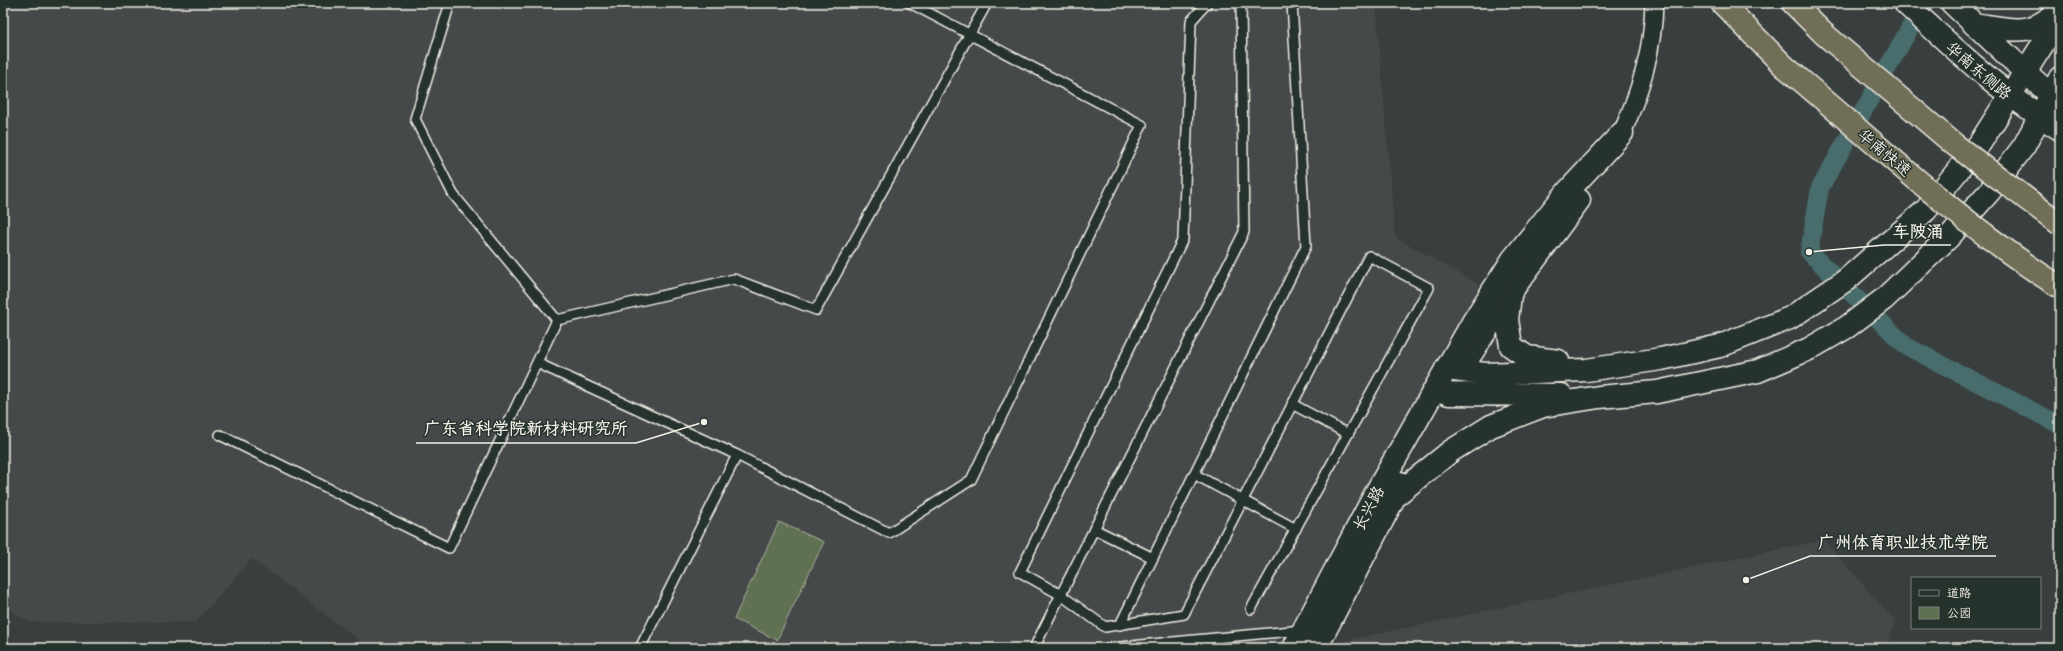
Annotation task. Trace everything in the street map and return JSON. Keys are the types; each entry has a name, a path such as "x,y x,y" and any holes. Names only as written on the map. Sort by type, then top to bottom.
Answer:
{"highway":[{"name":"华南快速","path":"1722,3 1784,66 1900,165 1974,225 2060,286"},
{"path":"1792,3 1824,34 1955,145 2060,224"}],"street":[{"path":"1453,370 1592,182 1622,133 1648,62 1654,26 1654,3"},
{"name":"华南东侧路","path":"1905,3 1961,55 2010,97 2060,129"},
{"name":"华南东侧路","path":"1952,3 2026,73 2057,92"},
{"path":"1974,24 2019,31 2039,26 2060,8"},
{"path":"1453,370 1485,374 1586,370 1660,359 1720,346 1790,318 1846,280 1926,210 1980,143 2026,73 2060,17"},
{"path":"1395,496 1451,451 1491,426 1542,406 1599,397 1657,392 1758,371 1809,350 1847,327 1884,299 1949,237 1989,192 2024,146 2040,117 2057,92"},
{"path":"1453,370 1473,322 1514,259 1568,191 1622,133"},
{"path":"1510,293 1507,319 1511,346 1527,357 1550,359 1586,370"},
{"name":"长兴路","path":"1309,640 1395,496 1406,466 1453,370"},
{"path":"1442,391 1599,397"},
{"name":"长兴路","path":"1309,640 1378,489 1442,391"}],"lane":[{"path":"450,3 415,119 453,194 557,320"},
{"path":"537,363 737,455 889,533 971,480 1142,124 910,3"},
{"path":"557,320 734,279 816,310 987,3"},
{"path":"1207,3 1191,20 1183,239 1020,572 1061,595 1105,627 1184,614 1369,256 1429,288 1251,609"},
{"path":"1034,648 1244,232 1241,3"},
{"path":"1120,625 1306,246 1292,3"},
{"path":"220,435 449,548 557,320"},
{"path":"1292,404 1348,434"},
{"path":"640,648 737,455"},
{"path":"1194,474 1296,529"},
{"path":"1094,529 1153,558"},
{"path":"1109,648 1309,640"}],"shaded area":[{"path":"3,3 1376,3 1395,237 1480,285 1281,648 369,648 252,559 196,622 30,622 3,606"},
{"path":"1824,540 1895,621 1887,648 1339,648 1343,641"}],"green space":[{"path":"779,522 824,542 777,640 734,619"}],"waterway":[{"path":"1924,3 1820,188 1809,252 1906,346 2060,425"}],"place":[{"name":"车陂涌","path":"1809,252"},
{"name":"广东省科学院新材料研究所","path":"704,422"},
{"name":"广州体育职业技术学院","path":"1746,580"}]}
